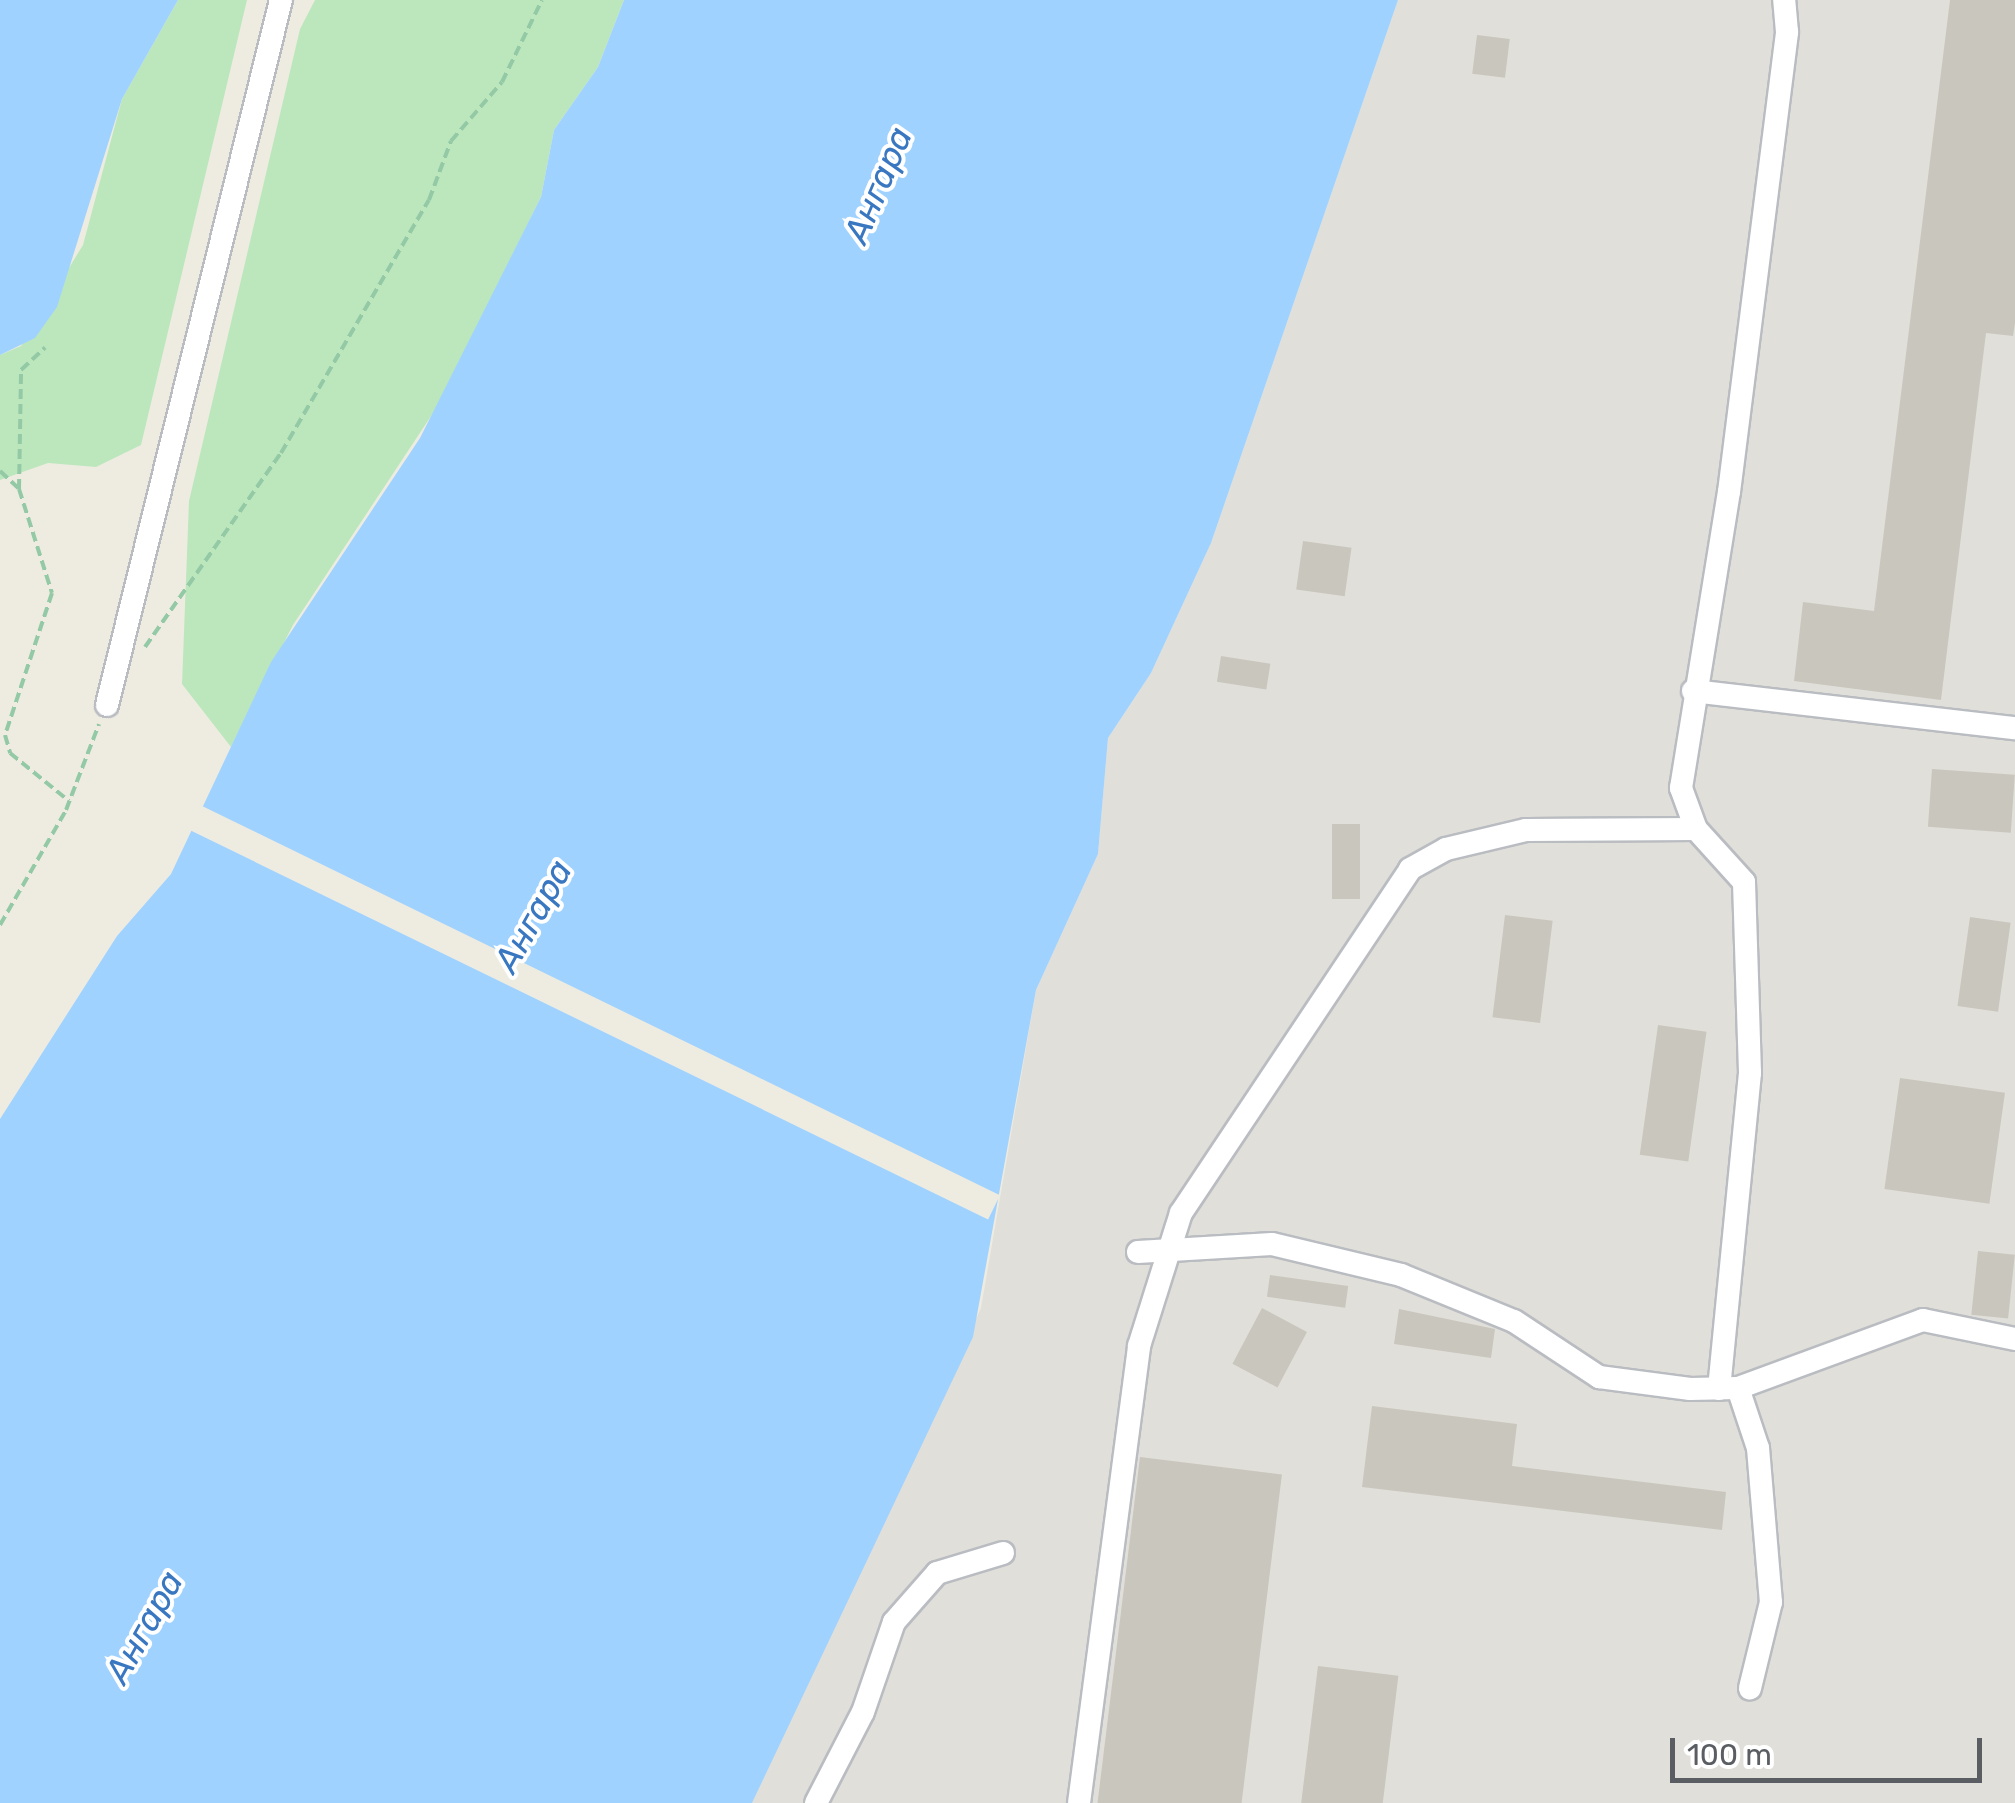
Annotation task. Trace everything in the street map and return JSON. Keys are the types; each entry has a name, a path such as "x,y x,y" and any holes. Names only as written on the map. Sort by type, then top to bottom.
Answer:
{"lane":[{"path":"107,705 281,0"},
{"path":"1750,1688 1762,1664 1769,1564 1758,1448 1728,1388 1750,1073 1744,882 1696,829 1681,788 1693,692 1729,492 1787,32 1784,0"},
{"path":"1693,692 2015,728"},
{"path":"1078,1803 1138,1346 1164,1250 1410,868 1446,849 1526,830 1696,829"},
{"path":"1138,1252 1272,1244 1401,1274 1514,1321 1599,1377 1728,1388 1923,1320 2015,1339"},
{"path":"816,1803 863,1712 894,1622 937,1573 1003,1553"}],"path":[{"path":"136,660 281,453 429,200 451,141 502,82 542,0"},
{"path":"46,348 21,370 18,489 52,594 5,735 10,753 69,801"},
{"path":"0,472 18,489"},
{"path":"0,925 69,801 107,705"}],"shaded area":[{"path":"1398,0 2015,0 2015,1803 752,1803 981,1308 1036,990 1098,854 1108,738 1151,673 1211,543"}],"green space":[{"path":"178,0 247,0 141,445 96,467 48,463 0,480 0,355 21,346 83,245 122,99"},
{"path":"315,0 624,0 598,67 554,130 541,197 441,401 293,625 231,747 182,684 189,501 300,29"}],"water":[{"path":"0,0 178,0 122,99 57,307 35,338 0,355"},
{"name":"Ангара","path":"624,0 1398,0 1211,543 1151,673 1108,738 1098,854 1036,990 973,1337 752,1803 0,1803 0,1119 117,936 171,874 271,662 420,438 541,197 554,130 598,67"}],"pier":[{"path":"200,805 1000,1195 988,1219 188,829"}],"building":[{"path":"1950,0 2015,0 2015,323 2013,336 1986,333 1941,700 1794,681 1803,602 1874,611"},
{"path":"1477,35 1510,39 1505,78 1472,74"},
{"path":"1303,541 1352,548 1345,596 1296,590"},
{"path":"1221,656 1270,664 1266,690 1217,682"},
{"path":"1932,769 2015,775 2011,833 1928,827"},
{"path":"1332,824 1360,824 1360,899 1332,899"},
{"path":"1505,915 1553,921 1540,1023 1492,1017"},
{"path":"1970,917 2011,923 1998,1012 1957,1006"},
{"path":"1658,1025 1707,1032 1688,1162 1640,1155"},
{"path":"1900,1078 2005,1093 1989,1204 1884,1189"},
{"path":"1978,1251 2015,1255 2008,1319 1971,1315"},
{"path":"1270,1275 1348,1286 1345,1308 1267,1297"},
{"path":"1262,1308 1307,1332 1277,1388 1232,1364"},
{"path":"1399,1309 1495,1329 1491,1358 1394,1344"},
{"path":"1372,1406 1517,1424 1512,1466 1726,1492 1722,1530 1362,1487"},
{"path":"1140,1457 1282,1474 1242,1803 1098,1803"},
{"path":"1318,1666 1398,1676 1383,1803 1301,1803"}]}
